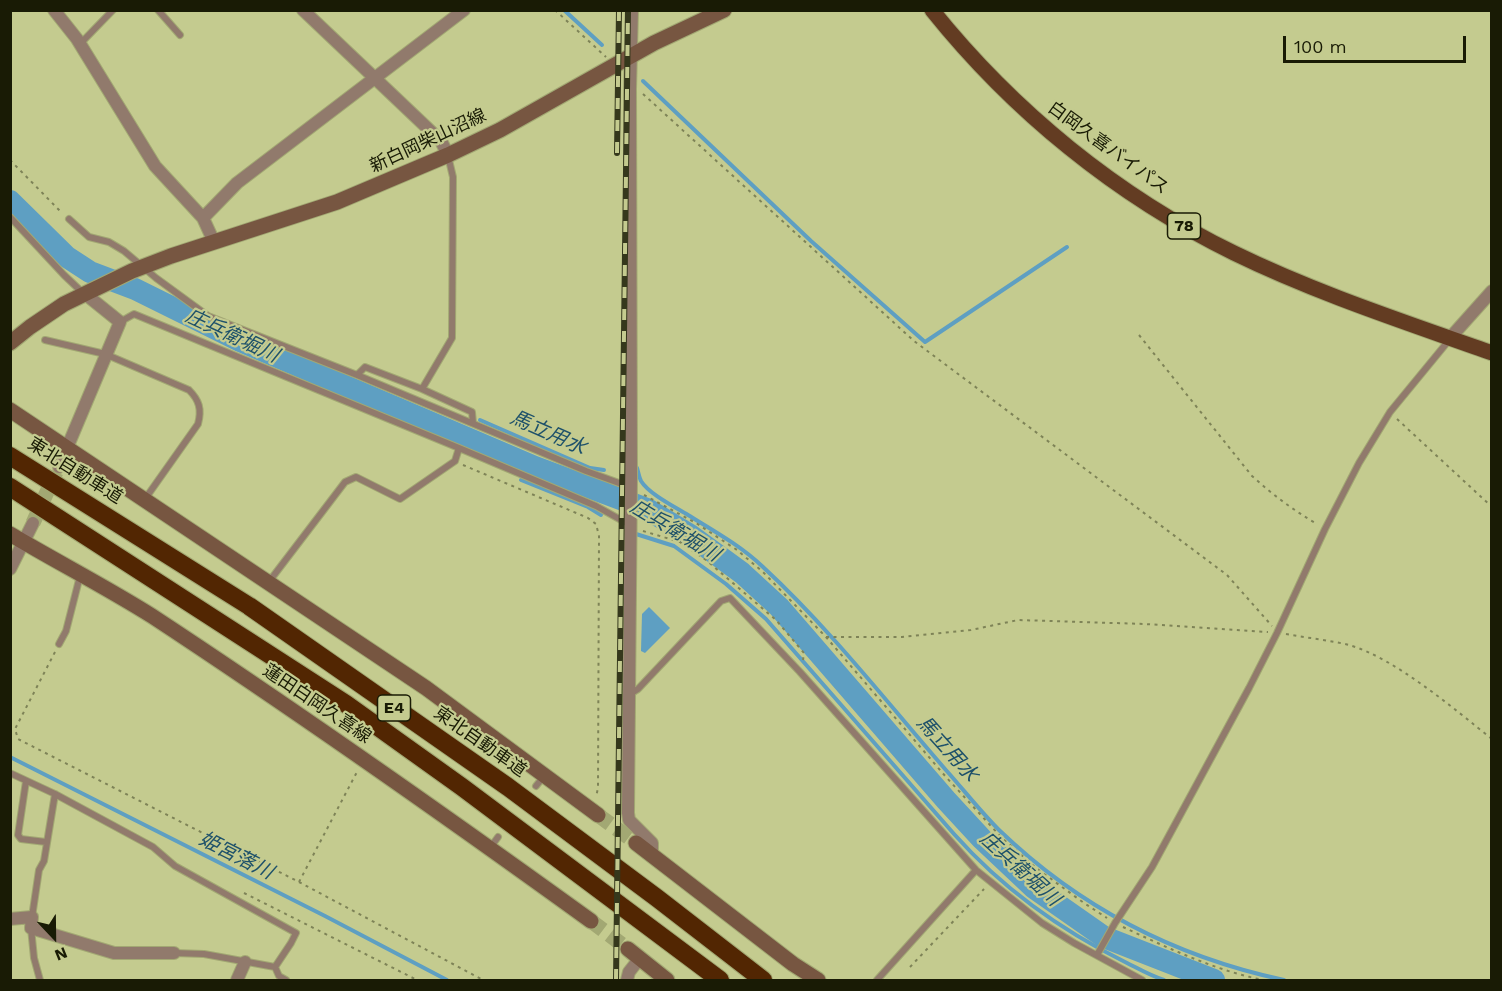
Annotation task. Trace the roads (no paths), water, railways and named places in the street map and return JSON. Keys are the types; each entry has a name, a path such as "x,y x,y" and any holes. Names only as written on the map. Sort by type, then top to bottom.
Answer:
{"highway":[{"name":"東北自動車道","path":"10,456 249,606 508,787 763,981"},
{"name":"E4","path":"10,487 346,704 462,787 720,981"}],"main road":[{"name":"白岡久喜バイパス","path":"932,10 976,62 1035,120 1089,163 1165,214 1224,248 1271,270 1491,353"}],"street":[{"path":"54,10 80,44 154,166 203,218 214,242"},
{"path":"303,10 441,141 448,155"},
{"path":"203,218 237,183 464,10"},
{"path":"632,10 630,56 631,491 627,813 629,820 652,843 652,855"},
{"name":"新白岡柴山沼線","path":"88,291 138,269 337,202 448,155 500,130 630,56 724,10"},
{"path":"10,343 48,314 88,291 120,322 59,466"},
{"path":"1450,338 1491,291"},
{"path":"10,410 426,688 540,781 592,810"},
{"path":"10,569 17,538 33,523"},
{"name":"蓮田白岡久喜線","path":"17,538 150,615 363,760 494,842 591,921"},
{"path":"636,843 818,981"},
{"path":"10,919 32,923 114,953 174,953"},
{"path":"627,981 634,954 667,981"},
{"path":"237,981 245,962"}],"lane":[{"path":"80,44 113,10"},
{"path":"159,10 180,35"},
{"path":"422,389 452,338 453,177 448,155"},
{"path":"10,217 64,275 88,291"},
{"path":"69,219 89,237 109,242 138,269 208,316 357,375 631,491"},
{"path":"120,322 134,314 630,521"},
{"path":"1097,955 1113,925 1152,867 1277,633 1325,529 1359,464 1390,412 1450,338"},
{"path":"45,340 105,354 189,390 198,399 201,415 198,424 146,499"},
{"path":"357,375 365,367 422,389 472,412 472,423"},
{"path":"267,583 345,482 357,477 400,499 455,461 459,448"},
{"path":"59,644 66,631 81,574"},
{"path":"628,694 638,689 721,600 726,598 735,603 800,672 976,870 1042,923 1074,944 1142,981"},
{"path":"10,773 153,847 176,866 296,933 274,967"},
{"path":"26,781 18,835 21,839 46,842"},
{"path":"40,981 34,958 32,923 39,870 44,861 54,794"},
{"path":"877,981 976,870"},
{"path":"174,953 204,954 274,967"},
{"path":"274,967 279,976 286,981"}],"water":[{"path":"649,607 670,628 645,653 641,651 642,614"}],"waterway":[{"path":"564,10 602,45"},
{"path":"643,81 811,241 925,342 1067,247"},
{"name":"庄兵衛堀川","path":"10,201 67,257 90,272 135,289 240,341 535,467 647,509 690,535 742,573 779,607 946,800 982,839 1034,888 1104,937 1214,980"},
{"name":"馬立用水","path":"480,420 590,468 604,470"},
{"name":"馬立用水","path":"637,468 641,481 650,491 755,559 787,590 857,665 985,815 1030,858 1062,883 1096,905 1167,943 1205,958 1284,980"},
{"path":"521,480 588,507 601,515"},
{"path":"636,534 674,546 726,584 766,619 954,834 1013,890 1079,937 1164,980"},
{"name":"姫宮落川","path":"10,757 447,980"}],"tunnel":[{"path":"33,523 56,472"},
{"path":"598,815 636,843"},
{"path":"591,921 628,949"}],"railway":[{"path":"617,153 619,10"},
{"path":"616,980 628,10"}]}
